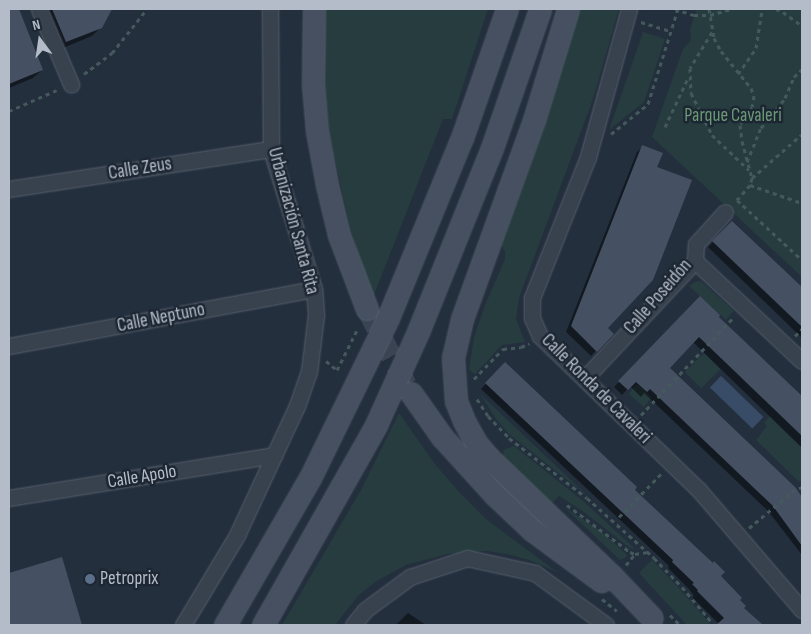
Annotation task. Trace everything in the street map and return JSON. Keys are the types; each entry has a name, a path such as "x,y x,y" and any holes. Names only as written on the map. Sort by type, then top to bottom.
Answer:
{"main road":[{"path":"314,9 313,85 327,185 339,235 367,309"},
{"path":"225,625 310,478 388,318 462,138 507,9"},
{"path":"263,625 376,425 454,247 492,148 540,9"},
{"path":"411,392 468,468 520,518 556,548 652,618 611,575 489,458 468,428 456,401 453,358 462,319 534,120 568,9"}],"street":[{"path":"39,9 71,84"},
{"name":"Urbanización Santa Rita","path":"183,625 237,535 275,455 309,372 316,315 314,289 272,148 270,9"},
{"name":"Calle Ronda de Cavaleri","path":"628,13 589,152 532,298 532,318 540,336 672,463 740,536 802,610"},
{"name":"Calle Zeus","path":"9,189 272,148"},
{"name":"Calle Poseidón","path":"585,378 695,261 696,244 725,212"},
{"path":"695,261 802,361"},
{"name":"Calle Neptuno","path":"9,346 314,289"},
{"name":"Calle Apolo","path":"9,498 275,455"},
{"path":"353,625 365,610 410,577 467,558 535,573 606,625"}],"path":[{"path":"9,111 71,84 112,54 147,9"},
{"path":"589,152 648,104 677,9 694,15 710,15 731,9"},
{"path":"710,9 713,31 721,51 751,88 754,96 754,103 740,126 752,178 750,185 725,212"},
{"path":"738,74 756,48 762,9"},
{"path":"776,9 784,12 802,26"},
{"path":"628,13 671,31"},
{"path":"713,31 690,68 691,92 707,127 750,170"},
{"path":"747,162 761,128 785,98 794,77 802,69"},
{"path":"665,127 689,77"},
{"path":"752,178 802,134"},
{"path":"750,185 802,203"},
{"path":"737,200 802,260"},
{"path":"632,424 744,306"},
{"path":"337,370 358,328"},
{"path":"468,379 470,383 503,349 525,346 540,336"},
{"path":"473,392 488,416 509,438 587,498 648,552 682,587 714,625"},
{"path":"620,517 672,463"},
{"path":"740,536 792,492 802,487"},
{"path":"561,501 635,554"},
{"path":"624,568 635,554 648,552"}],"green space":[{"path":"325,9 488,9 452,119 443,119 372,300 350,227 330,137 323,76"},
{"path":"579,9 619,9 593,99 519,298 516,319 525,342 502,345 475,374 469,370 474,337 485,305 505,259 505,251 501,246 546,122"},
{"name":"Parque Cavaleri","path":"697,9 802,9 802,277 652,137 683,49 691,40 690,29"},
{"path":"643,32 665,39 644,102 609,130"},
{"path":"701,281 734,311 726,320 689,286"},
{"path":"704,353 720,369 701,388 685,372"},
{"path":"637,384 652,397 644,407 628,394"},
{"path":"480,394 589,497 509,434"},
{"path":"399,413 434,463 460,493 486,519 557,572 529,560 507,554 486,551 447,554 406,565 375,582 358,596 335,625 282,625 361,490"},
{"path":"770,416 802,447 802,480 799,482 756,440 767,426 764,423"},
{"path":"514,446 583,501 635,549 630,548 584,512 559,496 551,504 500,457 504,452 503,450"},
{"path":"564,507 601,531 627,555 625,558 620,560"},
{"path":"652,560 711,625 687,625 639,573"}],"water":[{"path":"721,376 763,417 752,428 710,388"}],"building":[{"path":"9,9 19,9 43,70 9,84"},
{"path":"52,9 112,9 102,28 66,42"},
{"path":"642,145 663,153 657,167 692,180 653,280 608,328 614,334 597,352 571,326"},
{"path":"732,221 802,287 802,327 712,241"},
{"path":"700,296 720,315 719,317 802,396 802,436 699,337 670,368 796,488 802,497 802,546 773,506 650,389 647,392 636,382 628,390 618,381"},
{"path":"505,362 637,487 635,490 725,572 721,576 742,598 740,600 746,606 744,608 763,625 716,625 724,618 697,591 692,584 694,583 672,562 673,560 485,383"},
{"path":"62,557 82,625 9,625 9,573"}],"tunnel":[{"path":"367,309 407,386"}],"place":[{"name":"Petroprix","path":"90,579"}]}
